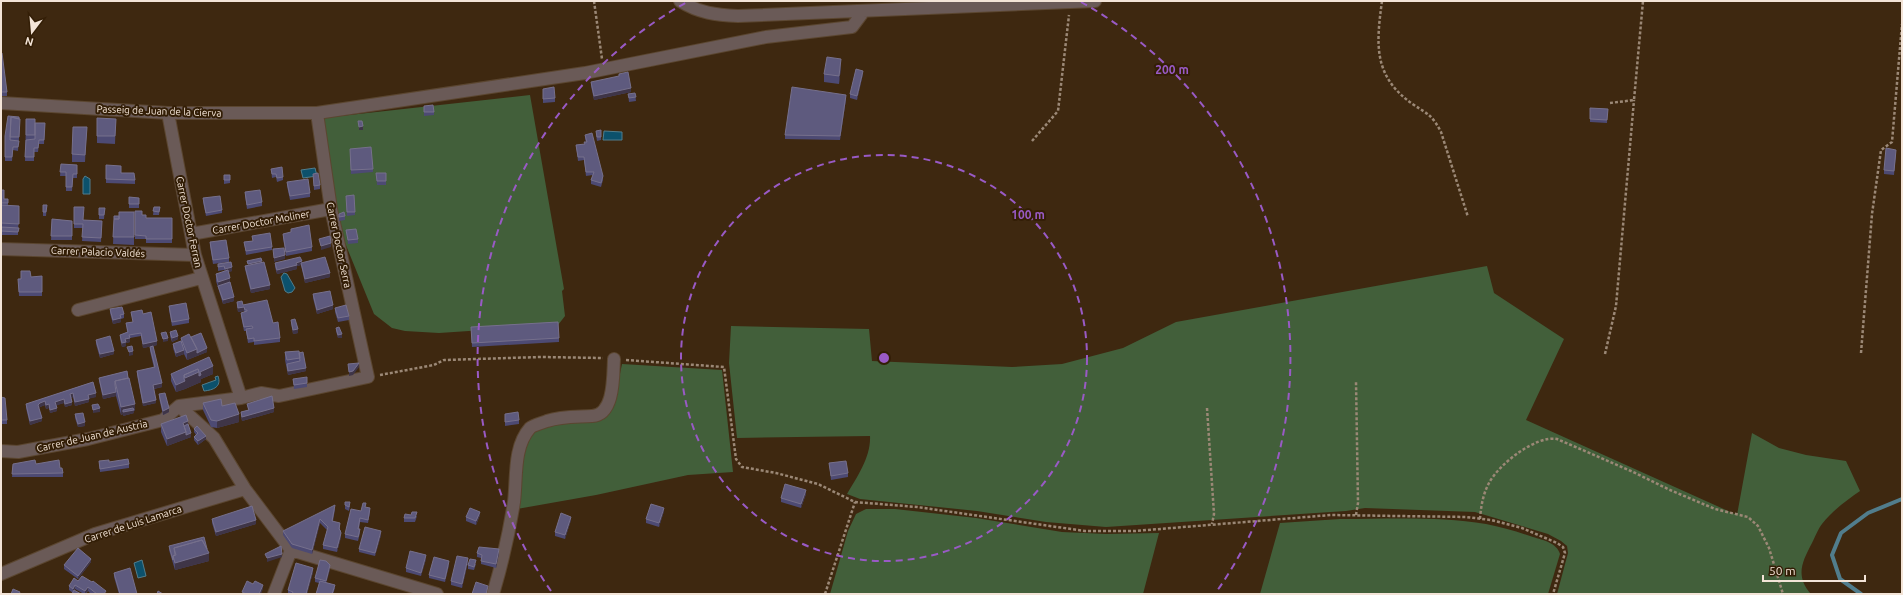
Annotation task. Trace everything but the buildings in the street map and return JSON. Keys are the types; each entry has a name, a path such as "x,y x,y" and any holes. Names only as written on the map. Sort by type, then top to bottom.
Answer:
{"street":[{"path":"680,1 701,12 714,15 738,16 1095,1"},
{"name":"Passeig de Juan de la Cierva","path":"1,103 168,113 317,113 603,69 766,37 852,27 864,11"},
{"name":"Carrer Doctor Ferran","path":"168,113 195,255 201,278 241,398"},
{"name":"Carrer Doctor Serra","path":"317,113 331,210 368,377"},
{"name":"Carrer Doctor Moliner","path":"191,234 331,210"},
{"name":"Carrer Palacio Valdés","path":"1,249 195,255"},
{"path":"78,310 201,278"},
{"path":"493,594 503,558 514,501 518,452 523,439 531,427 550,420 572,416 594,416 605,410 612,392 614,359"},
{"path":"179,406 261,394 279,396 368,377"},
{"path":"179,406 214,438 245,489 291,550 437,594"},
{"name":"Carrer de Juan de Austria","path":"1,451 18,452 88,439 163,420 179,406"},
{"name":"Carrer de Luis Lamarca","path":"1,574 95,534 245,489"},
{"path":"274,594 291,550"}],"path":[{"path":"594,1 603,69"},
{"path":"1382,1 1377,35 1382,67 1394,88 1414,105 1427,112 1436,121 1441,132 1468,217"},
{"path":"1605,354 1616,306 1643,1"},
{"path":"1032,140 1058,111 1070,2"},
{"path":"1860,353 1872,214 1881,150 1892,142 1902,24"},
{"path":"1610,103 1634,100"},
{"path":"368,377 434,365 444,360 541,357 614,359 724,367 736,459 742,466 818,484 855,502 917,507 1085,531 1135,530 1331,515 1480,519 1522,528 1545,537 1563,547 1565,553 1553,594"},
{"path":"1356,381 1358,503 1356,515"},
{"path":"1208,408 1214,514 1212,524"},
{"path":"1480,519 1483,497 1490,482 1500,468 1531,444 1551,438 1557,439 1631,470 1670,490 1715,510 1748,517 1758,526 1769,548 1783,594"},
{"path":"825,594 855,502"}],"green space":[{"path":"530,95 564,289 562,291 565,316 558,325 439,333 405,331 392,328 374,314 343,238 342,228 333,211 322,118"},
{"path":"1487,266 1494,293 1564,339 1526,420 1737,515 1752,433 1779,448 1806,455 1846,461 1860,491 1826,519 1819,528 1808,550 1803,563 1802,575 1803,581 1811,594 1557,594 1568,553 1567,546 1548,534 1475,512 1365,508 1346,511 1106,527 1046,522 977,511 860,499 847,494 866,459 870,444 870,436 737,438 729,363 731,326 869,329 872,361 1012,367 1062,364 1123,348 1176,322"},
{"path":"622,364 722,370 733,472 688,475 596,495 517,509 519,476 528,441 534,433 542,427 595,420 617,388"},
{"path":"866,509 895,509 976,518 1062,532 1106,534 1159,533 1143,594 830,594 848,531 856,514"},
{"path":"1394,518 1468,521 1510,530 1545,541 1556,547 1560,554 1548,594 1260,594 1280,523 1340,519"}],"water":[{"path":"604,131 622,132 622,140 603,140"},
{"path":"315,168 317,176 303,178 301,170"},
{"path":"85,176 90,179 90,194 83,194 83,179"},
{"path":"284,273 287,274 295,288 292,292 288,293 285,291 281,277"},
{"path":"218,376 218,385 211,390 204,391 202,385 216,380 215,377"},
{"path":"142,560 146,576 138,578 134,563"}],"waterway":[{"path":"1861,594 1840,579 1832,555 1841,533 1868,513 1902,499"}]}
